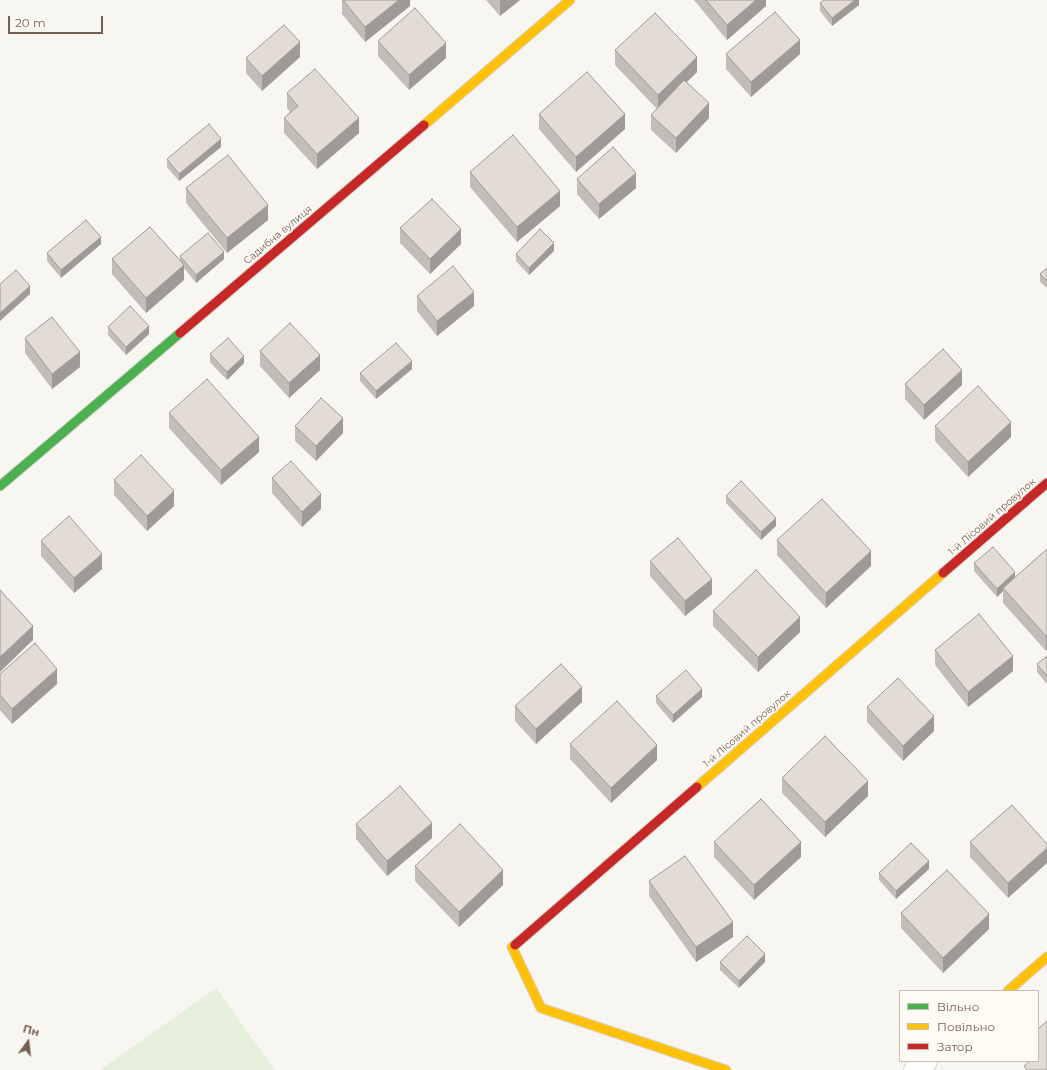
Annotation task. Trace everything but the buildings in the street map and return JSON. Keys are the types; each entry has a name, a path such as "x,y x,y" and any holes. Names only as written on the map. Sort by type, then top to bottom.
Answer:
{"street":[{"name":"Садибна вулиця","path":"0,486 570,0"},
{"name":"1-й Лісовий провулок","path":"726,1070 541,1008 512,947 1047,483"},
{"path":"1009,990 1047,957"},
{"path":"915,1070 925,1062"}],"green space":[{"path":"216,988 275,1070 100,1070"}],"traffic: fast":[{"path":"0,486 180,333"}],"traffic: slow":[{"path":"424,125 570,0"},
{"path":"697,787 943,573"},
{"path":"515,945 512,947 541,1008 726,1070"},
{"path":"1009,990 1047,957"}],"traffic: jam":[{"path":"180,333 424,125"},
{"path":"943,573 1047,483"},
{"path":"515,945 697,787"}]}
